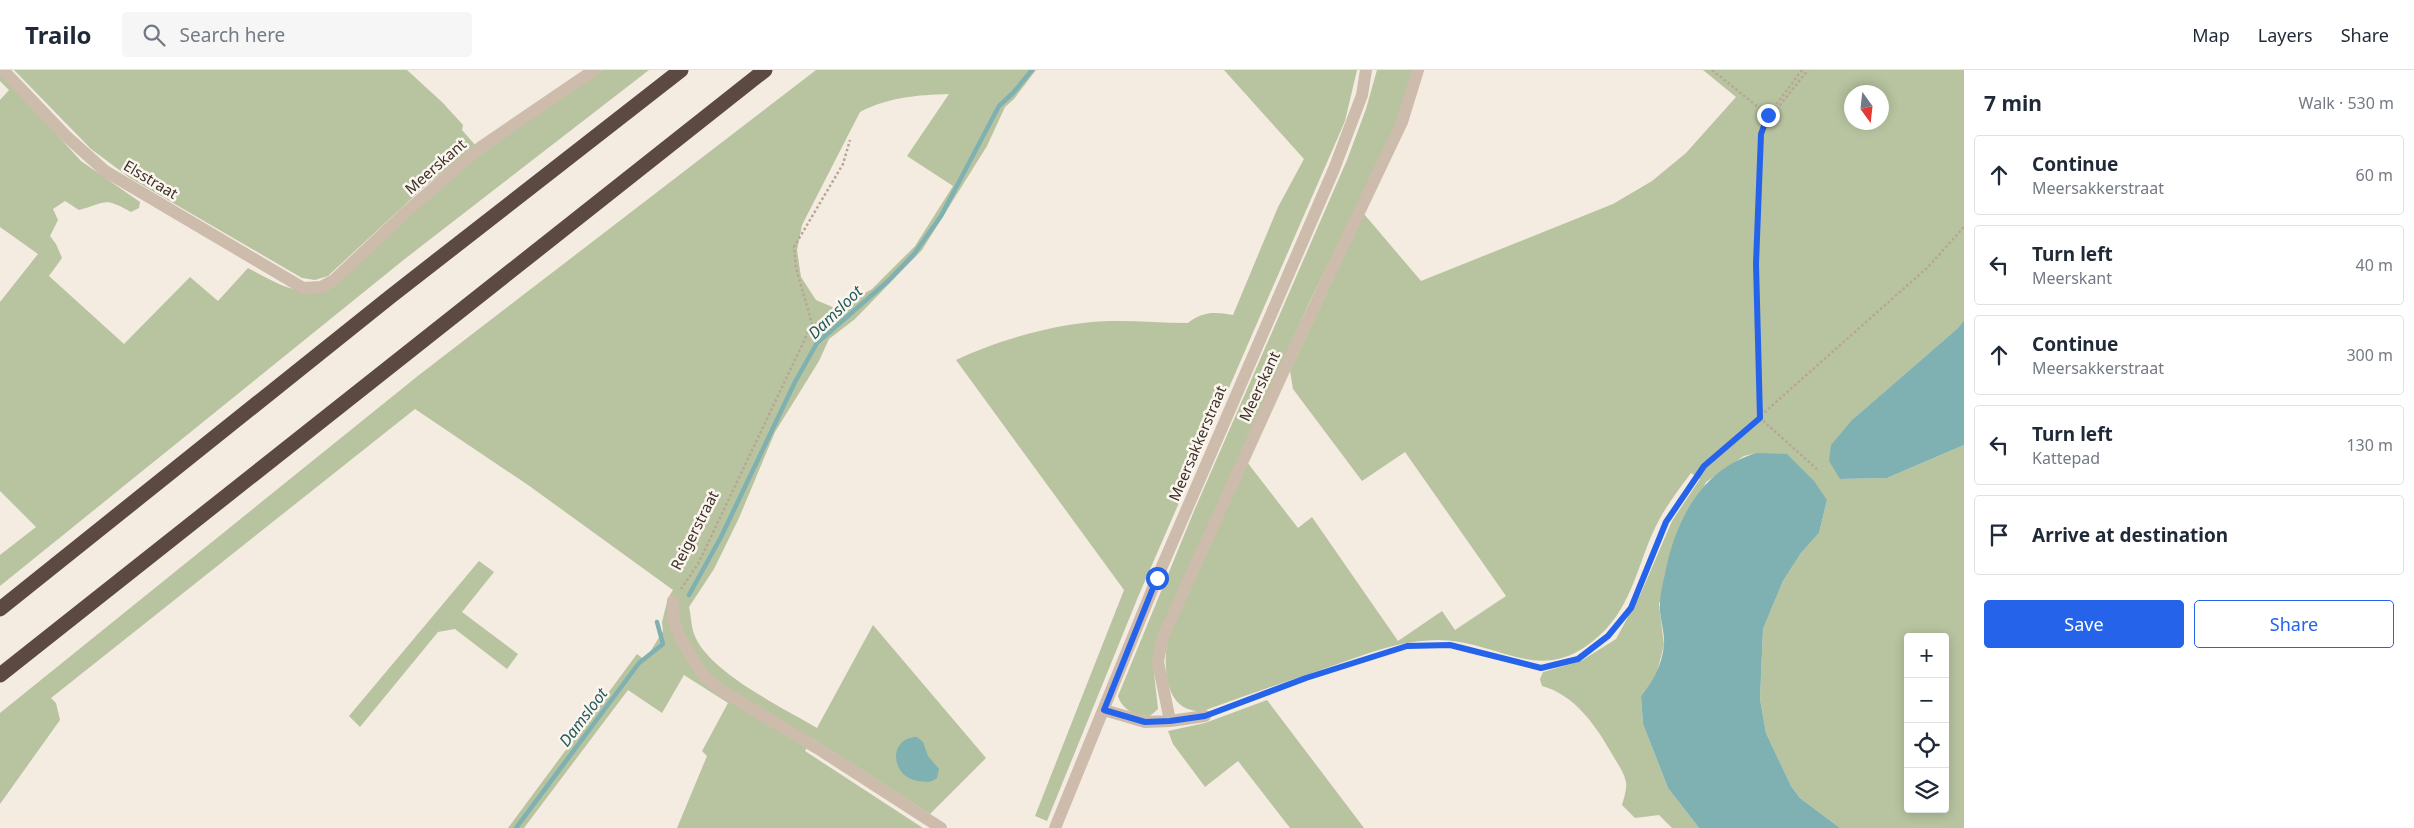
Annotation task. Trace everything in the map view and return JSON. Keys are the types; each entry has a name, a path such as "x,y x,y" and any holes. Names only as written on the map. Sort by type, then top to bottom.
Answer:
{"highway":[{"path":"0,609 390,297 681,70"},
{"path":"0,675 765,70"}],"street":[{"name":"Elsstraat","path":"4,70 66,136 105,171 303,288"},
{"name":"Meerskant","path":"303,288 321,287 334,280 406,212 481,148 594,70"},
{"name":"Meersakkerstraat","path":"1055,828 1244,373 1334,169 1362,95 1366,70"},
{"name":"Meerskant","path":"1170,721 1158,662 1162,639 1285,368 1402,122 1418,70"},
{"path":"673,601 674,622 682,641 703,675 719,689 825,753 941,828"},
{"path":"1104,710 1145,722 1205,716"}],"path":[{"path":"1712,70 1768,115"},
{"path":"1802,70 1768,115 1761,134 1756,264 1760,418 1819,472"},
{"path":"1771,111 1776,110 1808,70"},
{"name":"Reigerstraat","path":"673,601 698,564 812,324 796,268 794,247 843,164 850,140"},
{"path":"1205,716 1306,678 1407,646 1450,645 1541,668 1578,659 1608,636 1631,608 1666,522 1704,466 1928,267 1964,227"}],"green space":[{"path":"14,70 407,70 443,103 463,125 462,130 476,146 423,188 328,276 315,280 302,278 130,178 91,149"},
{"path":"601,70 649,70 406,258 0,586 0,555 36,527 0,491 0,302 38,254 0,227 0,100 9,90 0,81 0,73 81,161 140,202 139,208 131,212 109,202 79,210 65,201 53,209 58,220 50,236 62,258 49,276 124,344 190,277 218,301 248,268 286,287 305,291 328,290 438,190 484,152"},
{"path":"816,70 1036,70 1014,99 1005,107 987,146 922,250 855,319 829,339 819,361 775,432 739,518 714,569 689,607 694,634 702,648 714,662 766,699 817,728 873,625 986,758 930,814 812,738 805,751 923,828 677,828 707,756 702,751 728,703 684,675 662,713 628,690 524,828 508,828 637,654 645,660 663,631 662,622 668,598 673,590 528,485 415,409 51,698 56,703 60,720 0,804 0,713 419,375","holes":["949,94 907,156 953,186 915,246 872,289 837,309 816,300 801,277 797,250 802,225 860,112 892,100"]},
{"path":"1224,70 1357,70 1345,121 1138,597 1047,821 1035,816 1124,590 956,360 1022,335 1075,324 1116,321 1188,323 1199,316 1209,313 1233,315 1278,207 1304,159"},
{"path":"1377,70 1414,70 1411,87 1380,159 1309,303 1161,630 1153,663 1158,709 1150,716 1140,715 1126,708 1118,696 1194,511 1347,160 1366,109"},
{"path":"1703,70 1964,70 1964,320 1958,328 1853,419 1840,479 1887,478 1964,445 1964,828 1840,828 1800,798 1791,786 1766,733 1760,699 1763,629 1783,581 1801,553 1819,533 1827,500 1756,453 1744,456 1706,482 1659,604 1664,645 1655,680 1641,696 1643,724 1668,788 1699,828 1672,828 1659,815 1635,818 1622,805 1626,788 1625,778 1599,733 1574,704 1565,696 1542,686 1540,679 1543,672 1581,661 1616,639 1641,593 1672,521 1700,479 1691,473 1670,502 1652,533 1631,589 1616,616 1607,628 1585,647 1564,657 1544,661 1524,659 1462,642 1438,640 1411,642 1371,652 1203,711 1190,710 1180,704 1173,696 1166,673 1168,636 1247,462 1298,528 1312,517 1398,641 1442,611 1455,630 1506,596 1405,452 1362,481 1293,389 1290,371 1364,214 1421,281 1613,204 1652,181 1686,153 1736,97"},
{"path":"479,561 494,572 462,612 518,654 507,669 455,629 438,632 360,727 349,716"},
{"path":"1267,700 1364,828 1290,828 1238,761 1205,787 1173,744 1168,731 1205,723"}],"water":[{"path":"1964,320 1964,445 1887,478 1840,479 1829,461 1831,445 1853,419 1958,328"},
{"path":"1756,453 1787,454 1814,481 1827,500 1819,533 1801,553 1783,581 1763,629 1760,699 1766,733 1791,786 1800,798 1840,828 1699,828 1668,788 1643,724 1641,696 1656,673 1663,652 1664,640 1660,596 1676,535 1694,500 1706,485 1720,472 1737,461"},
{"path":"917,737 923,742 928,756 939,769 937,778 933,781 918,781 909,778 898,765 896,758 897,750 901,743"}],"waterway":[{"name":"Damsloot","path":"1013,93 1032,70"},
{"name":"Damsloot","path":"689,595 721,537 795,382 817,343 888,281 914,254 941,216 999,106 1013,93"},
{"name":"Damsloot","path":"516,828 639,663 663,644 657,622"}],"route":[{"path":"1157,578 1104,710 1145,722 1205,716 1306,678 1407,646 1450,645 1541,668 1578,659 1608,636 1631,608 1666,522 1704,466 1760,418 1756,264 1761,134 1768,115"}]}
